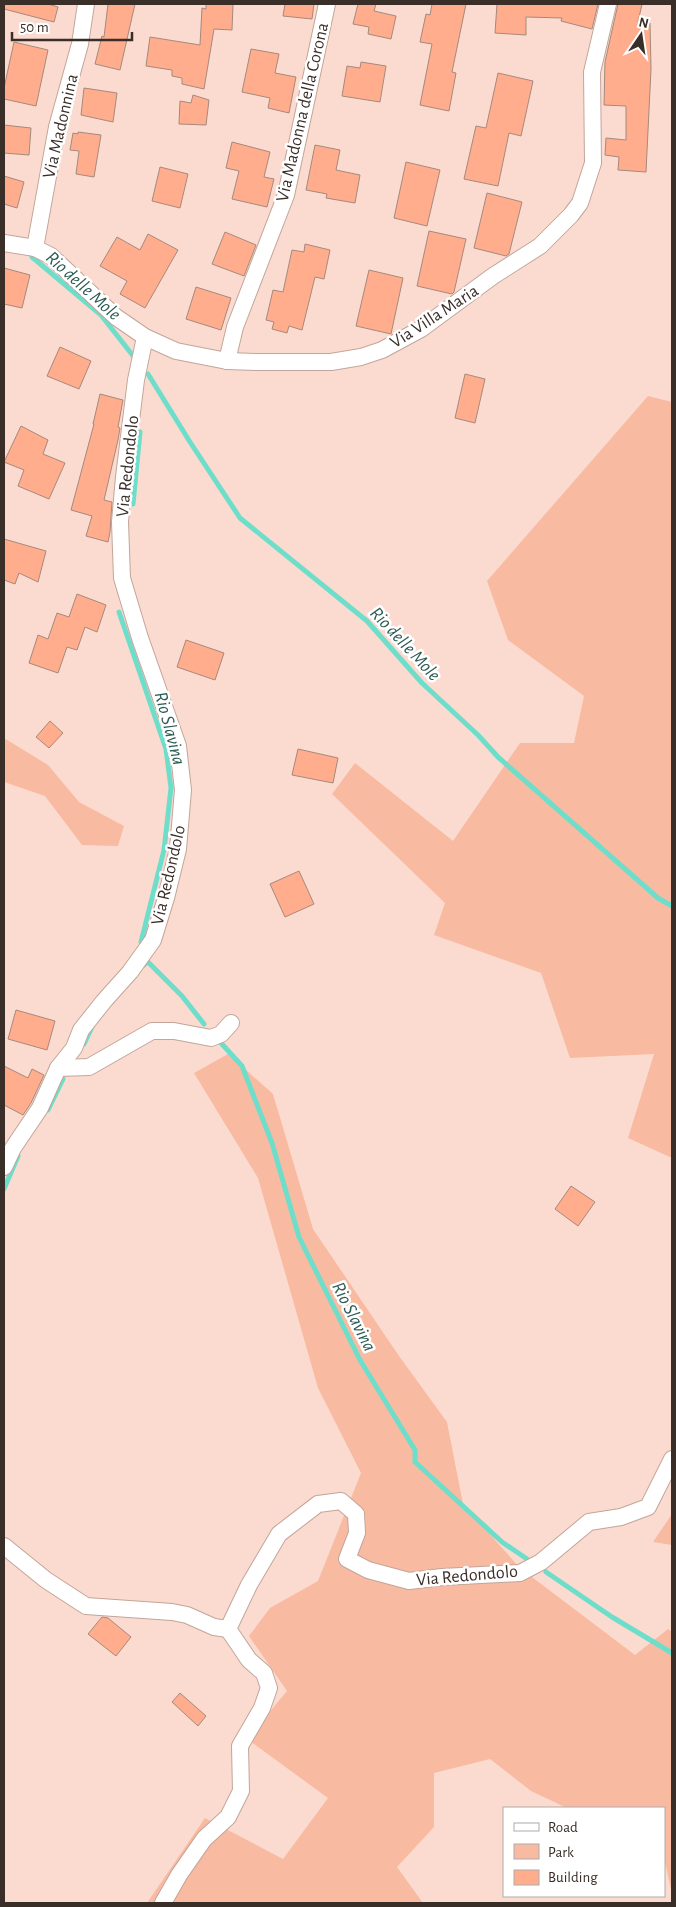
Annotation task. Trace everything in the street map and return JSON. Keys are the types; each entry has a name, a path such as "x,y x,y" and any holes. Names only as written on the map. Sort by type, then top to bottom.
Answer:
{"street":[{"name":"Via Madonnina","path":"35,248 57,127 80,44 86,4"},
{"name":"Via Madonna della Corona","path":"227,361 235,327 286,195 327,4"},
{"name":"Via Villa Maria","path":"4,243 35,248 58,261 116,317 146,337 176,351 227,361 331,362 360,357 382,350 421,329 493,276 540,246 571,215 580,203 593,163 592,72 608,4"},
{"name":"Via Redondolo","path":"4,1167 13,1148 40,1108 58,1068 74,1048 81,1030 130,972 153,940 166,898 179,839 183,790 178,746 135,626 122,578 120,522 124,477 136,380 146,337"},
{"path":"58,1068 89,1067 152,1031 174,1031 211,1038 221,1034 231,1023"},
{"name":"Via Redondolo","path":"228,1630 249,1585 278,1534 318,1504 341,1501 356,1514 357,1533 347,1559 368,1570 409,1581 442,1577 520,1573 540,1562 589,1522 621,1517 648,1507 672,1459"},
{"path":"4,1546 46,1580 86,1606 172,1612 187,1615 214,1627 228,1630 249,1660 264,1673 269,1688 262,1708 240,1746 241,1791 228,1817 204,1839 179,1875 163,1903"}],"green space":[{"path":"648,396 672,402 672,1158 628,1138 654,1054 570,1058 541,973 434,935 445,903 332,794 355,763 453,841 520,743 574,743 584,696 508,640 487,581"},
{"path":"4,738 48,765 79,802 124,826 118,846 82,845 45,796 4,782"},
{"path":"228,1054 273,1094 313,1229 399,1356 447,1422 463,1504 520,1568 635,1655 668,1629 672,1632 672,1894 666,1867 666,1807 565,1807 531,1791 490,1759 434,1773 434,1827 397,1867 423,1903 147,1903 205,1818 283,1859 328,1798 247,1739 287,1691 249,1636 270,1608 318,1581 361,1473 318,1388 258,1178 194,1073"},
{"path":"672,1514 672,1545 653,1542"}],"building":[{"path":"4,4 48,4 58,7 54,22 4,9"},
{"path":"108,4 135,4 120,70 95,64 102,36 104,37"},
{"path":"206,4 233,4 232,30 214,29 204,89 182,84 182,78 172,76 172,70 146,66 150,37 200,45 202,8 206,9"},
{"path":"285,4 314,4 312,19 283,16"},
{"path":"358,4 376,4 374,11 396,16 391,39 368,34 369,27 353,24"},
{"path":"432,4 466,4 452,72 456,73 449,111 420,105 432,44 420,42 426,14 430,15"},
{"path":"497,4 598,4 592,29 561,21 562,18 526,17 526,35 495,33"},
{"path":"618,4 642,4 638,22 650,23 651,69 646,172 618,170 619,157 605,155 606,138 626,140 626,106 604,105 605,62"},
{"path":"14,42 48,50 36,106 4,99 4,88"},
{"path":"251,49 279,54 275,73 296,77 289,113 268,108 270,98 242,92"},
{"path":"361,62 386,66 380,102 342,96 347,66 360,68"},
{"path":"498,73 533,81 521,136 509,133 498,186 464,179 476,126 486,128"},
{"path":"84,88 117,93 113,122 81,115"},
{"path":"193,95 209,100 206,125 179,124 180,101 191,103"},
{"path":"4,125 31,128 29,155 4,153"},
{"path":"78,132 101,135 94,177 76,174 79,151 70,150 73,133 78,134"},
{"path":"232,142 270,152 264,177 274,179 267,207 232,199 239,171 226,168"},
{"path":"315,145 340,150 336,170 360,175 355,203 326,198 327,194 306,190"},
{"path":"406,162 440,170 427,226 394,218"},
{"path":"160,167 188,174 180,208 152,201"},
{"path":"4,176 24,182 17,208 4,204"},
{"path":"487,193 522,202 509,254 506,256 474,248"},
{"path":"429,231 466,239 452,294 417,286"},
{"path":"225,232 256,245 244,276 212,264"},
{"path":"148,234 178,250 145,308 120,294 127,281 100,266 117,237 140,250"},
{"path":"305,244 330,250 324,279 315,277 302,330 289,326 287,333 272,329 274,322 266,320 273,290 283,292 292,250 304,252"},
{"path":"4,268 30,275 22,308 4,304"},
{"path":"369,270 403,278 391,334 356,326"},
{"path":"196,287 231,298 221,330 186,319"},
{"path":"60,347 91,361 79,389 47,376"},
{"path":"465,374 485,379 475,423 455,418"},
{"path":"100,394 123,400 118,427 120,428 118,440 104,500 112,502 108,542 86,536 92,516 71,510"},
{"path":"21,426 48,440 43,454 65,463 49,499 18,486 24,470 4,462"},
{"path":"4,539 46,551 38,582 19,573 15,584 4,580"},
{"path":"77,594 106,605 97,632 85,627 77,650 67,647 58,673 29,663 38,635 48,639 57,613 69,617"},
{"path":"186,640 224,653 215,680 177,667"},
{"path":"50,721 63,733 49,748 36,737"},
{"path":"298,749 338,758 333,783 292,775"},
{"path":"299,871 314,904 285,917 270,884"},
{"path":"16,1010 55,1021 47,1050 8,1039"},
{"path":"4,1066 28,1078 32,1069 44,1075 31,1103 23,1115 4,1105"},
{"path":"571,1186 595,1202 578,1226 555,1209"},
{"path":"102,1617 108,1618 131,1637 116,1656 88,1634"},
{"path":"180,1693 206,1716 198,1726 172,1702"}],"waterway":[{"name":"Rio delle Mole","path":"32,257 101,315 134,357"},
{"name":"Rio delle Mole","path":"148,374 240,518 367,621 422,683 478,735 498,757 658,898 672,906"},
{"name":"Rio Slavina","path":"133,504 140,432"},
{"name":"Rio Slavina","path":"119,612 166,749 171,788 164,850 141,942"},
{"name":"Rio Slavina","path":"144,965 147,961 182,996 204,1024"},
{"path":"84,1044 92,1027"},
{"name":"Rio Slavina","path":"221,1043 242,1066 272,1143 299,1237 360,1360 415,1450 415,1462 502,1542 527,1559"},
{"path":"48,1110 63,1079"},
{"path":"4,1189 18,1156"},
{"name":"Rio Slavina","path":"546,1572 612,1617 672,1653"}]}
